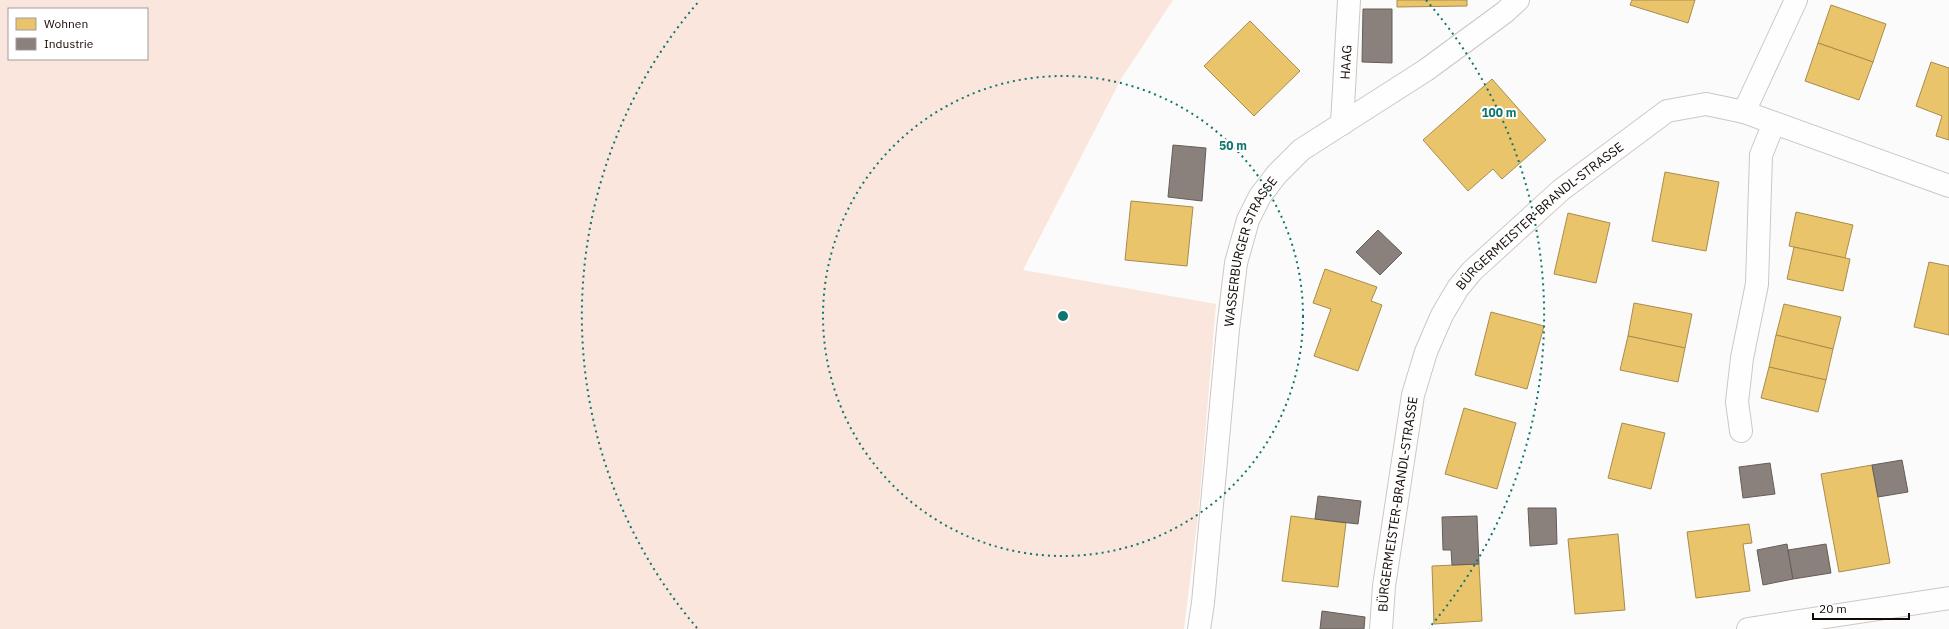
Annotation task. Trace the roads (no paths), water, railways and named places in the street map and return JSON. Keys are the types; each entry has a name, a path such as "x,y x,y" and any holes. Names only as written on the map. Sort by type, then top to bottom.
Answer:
{"street":[{"name":"HAAG","path":"1342,124 1349,0"},
{"name":"WASSERBURGER STRASSE","path":"1199,629 1203,603 1228,329 1236,263 1248,220 1260,196 1277,174 1301,150 1426,70 1505,12 1518,0"},
{"path":"1744,112 1796,0"},
{"name":"BÜRGERMEISTER-BRANDL-STRASSE","path":"1381,629 1384,586 1413,395 1426,352 1442,315 1458,288 1472,271 1561,190 1667,111 1706,104 1744,112 1949,186"},
{"path":"1741,431 1737,402 1742,358 1757,284 1761,155 1774,123"},
{"path":"1748,629 1810,624 1949,598"}]}
